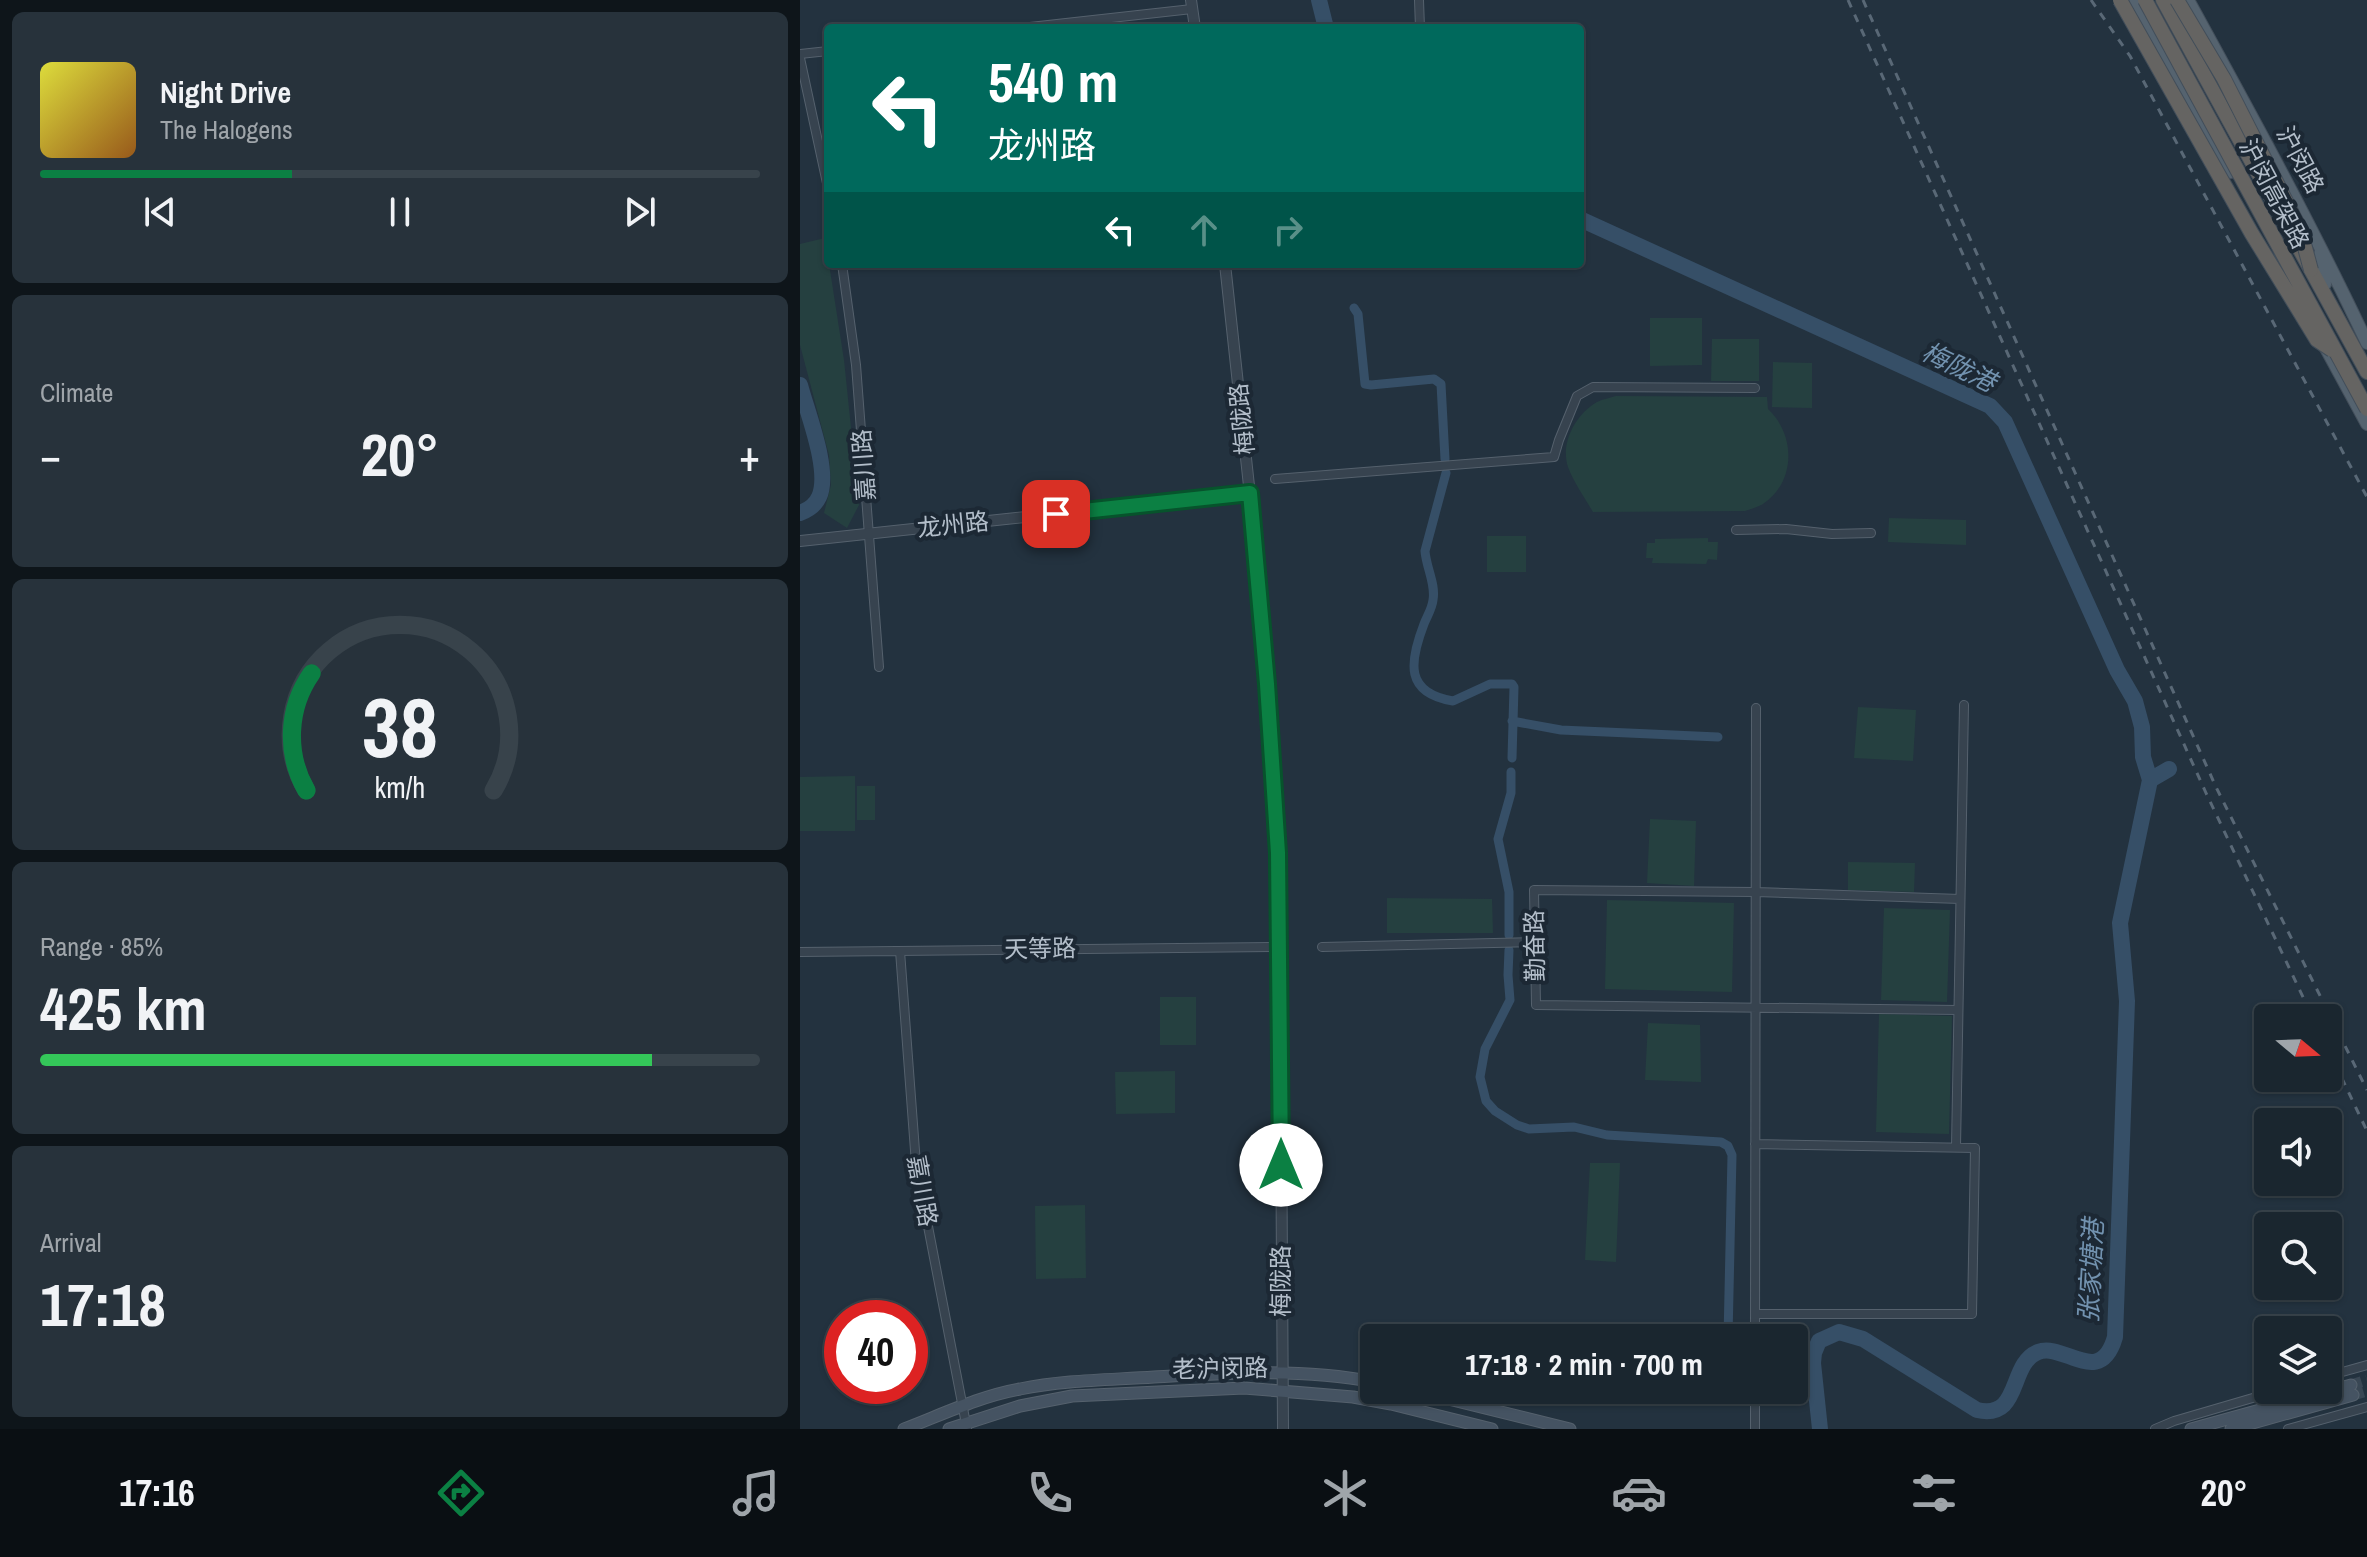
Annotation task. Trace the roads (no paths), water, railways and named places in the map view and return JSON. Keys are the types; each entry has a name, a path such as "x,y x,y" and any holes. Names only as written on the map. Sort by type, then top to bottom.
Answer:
{"highway":[{"path":"2120,0 2252,234 2317,340 2334,352"},
{"name":"沪闵高架路","path":"2145,0 2367,409"},
{"name":"沪闵高架路","path":"2164,0 2367,372"},
{"path":"2177,0 2224,79 2300,229 2311,270"}],"main road":[{"path":"2135,0 2367,424"},
{"name":"沪闵路","path":"2164,0 2367,363"},
{"name":"沪闵路","path":"2188,0 2317,240 2367,343"},
{"path":"2317,240 2325,284"},
{"name":"沪闵路","path":"2341,313 2367,349"},
{"path":"2314,324 2339,356 2367,402"},
{"name":"老沪闵路","path":"904,1429 1017,1389 1071,1382 1243,1373 1281,1373 1360,1381"},
{"name":"老沪闵路","path":"949,1429 967,1426 1020,1406 1072,1396 1244,1388 1353,1397 1492,1429"},
{"path":"2191,1429 2352,1390 2231,1429"},
{"path":"1462,1404 1537,1425 1570,1429"}],"street":[{"path":"1419,0 1420,24"},
{"path":"1050,24 1192,4 1194,24"},
{"path":"824,52 800,56 824,169"},
{"name":"嘉川路","path":"843,268 856,365 879,667"},
{"name":"梅陇路","path":"1225,268 1250,493 1275,782 1280,947 1283,1429"},
{"path":"1275,479 1554,457 1577,396 1593,387 1755,388"},
{"name":"龙州路","path":"800,541 1250,493"},
{"path":"1736,530 1871,533"},
{"path":"1956,1147 1964,705"},
{"path":"1755,1324 1756,708"},
{"name":"勤奋路","path":"1958,1010 1536,1005 1534,890 1755,892 1960,899"},
{"path":"1322,947 1536,942"},
{"name":"天等路","path":"800,952 1280,947"},
{"name":"嘉川路","path":"900,951 916,1164 967,1426"},
{"path":"1755,1144 1975,1148 1972,1314 1755,1314"},
{"path":"2342,1372 2367,1365"},
{"path":"2155,1429 2254,1398"},
{"path":"1755,1404 1755,1429"},
{"path":"2288,1429 2367,1407"}],"waterway":[{"name":"梅陇港","path":"1319,0 1325,24"},
{"name":"梅陇港","path":"1584,221 1990,406 2005,422 2117,670 2135,701 2142,727 2143,757 2150,780"},
{"path":"1354,308 1358,314 1365,384 1434,379 1441,384 1445,459"},
{"path":"800,385 817,441 822,472 819,497 811,507 800,513"},
{"path":"1446,473 1425,551 1434,594 1415,651 1415,674 1426,691 1453,701 1490,684 1512,684 1512,758"},
{"path":"1512,721 1561,730 1718,737"},
{"name":"张家塘港","path":"1820,1429 1814,1353 1819,1341 1839,1332 1863,1339 1977,1410 1991,1411 2001,1407 2022,1368 2038,1352 2059,1353 2091,1362 2100,1360 2108,1352 2115,1337 2127,1001 2120,923 2150,780 2169,769"},
{"path":"1509,935 1509,892 1498,839 1511,793 1511,772"},
{"path":"1509,950 1510,1000 1485,1049 1480,1077 1486,1101 1495,1111 1529,1129 1574,1127 1607,1135 1721,1142 1728,1146 1732,1155 1728,1324"},
{"path":"1808,1376 1815,1376"}],"tunnel":[{"path":"2351,1385 2367,1380"},
{"path":"2353,1395 2367,1391"}],"railway":[{"path":"1848,0 2206,793 2306,1004"},
{"path":"1863,0 2216,787 2367,1090"},
{"path":"2091,0 2130,56 2367,497"},
{"path":"2342,1078 2367,1131"}]}
